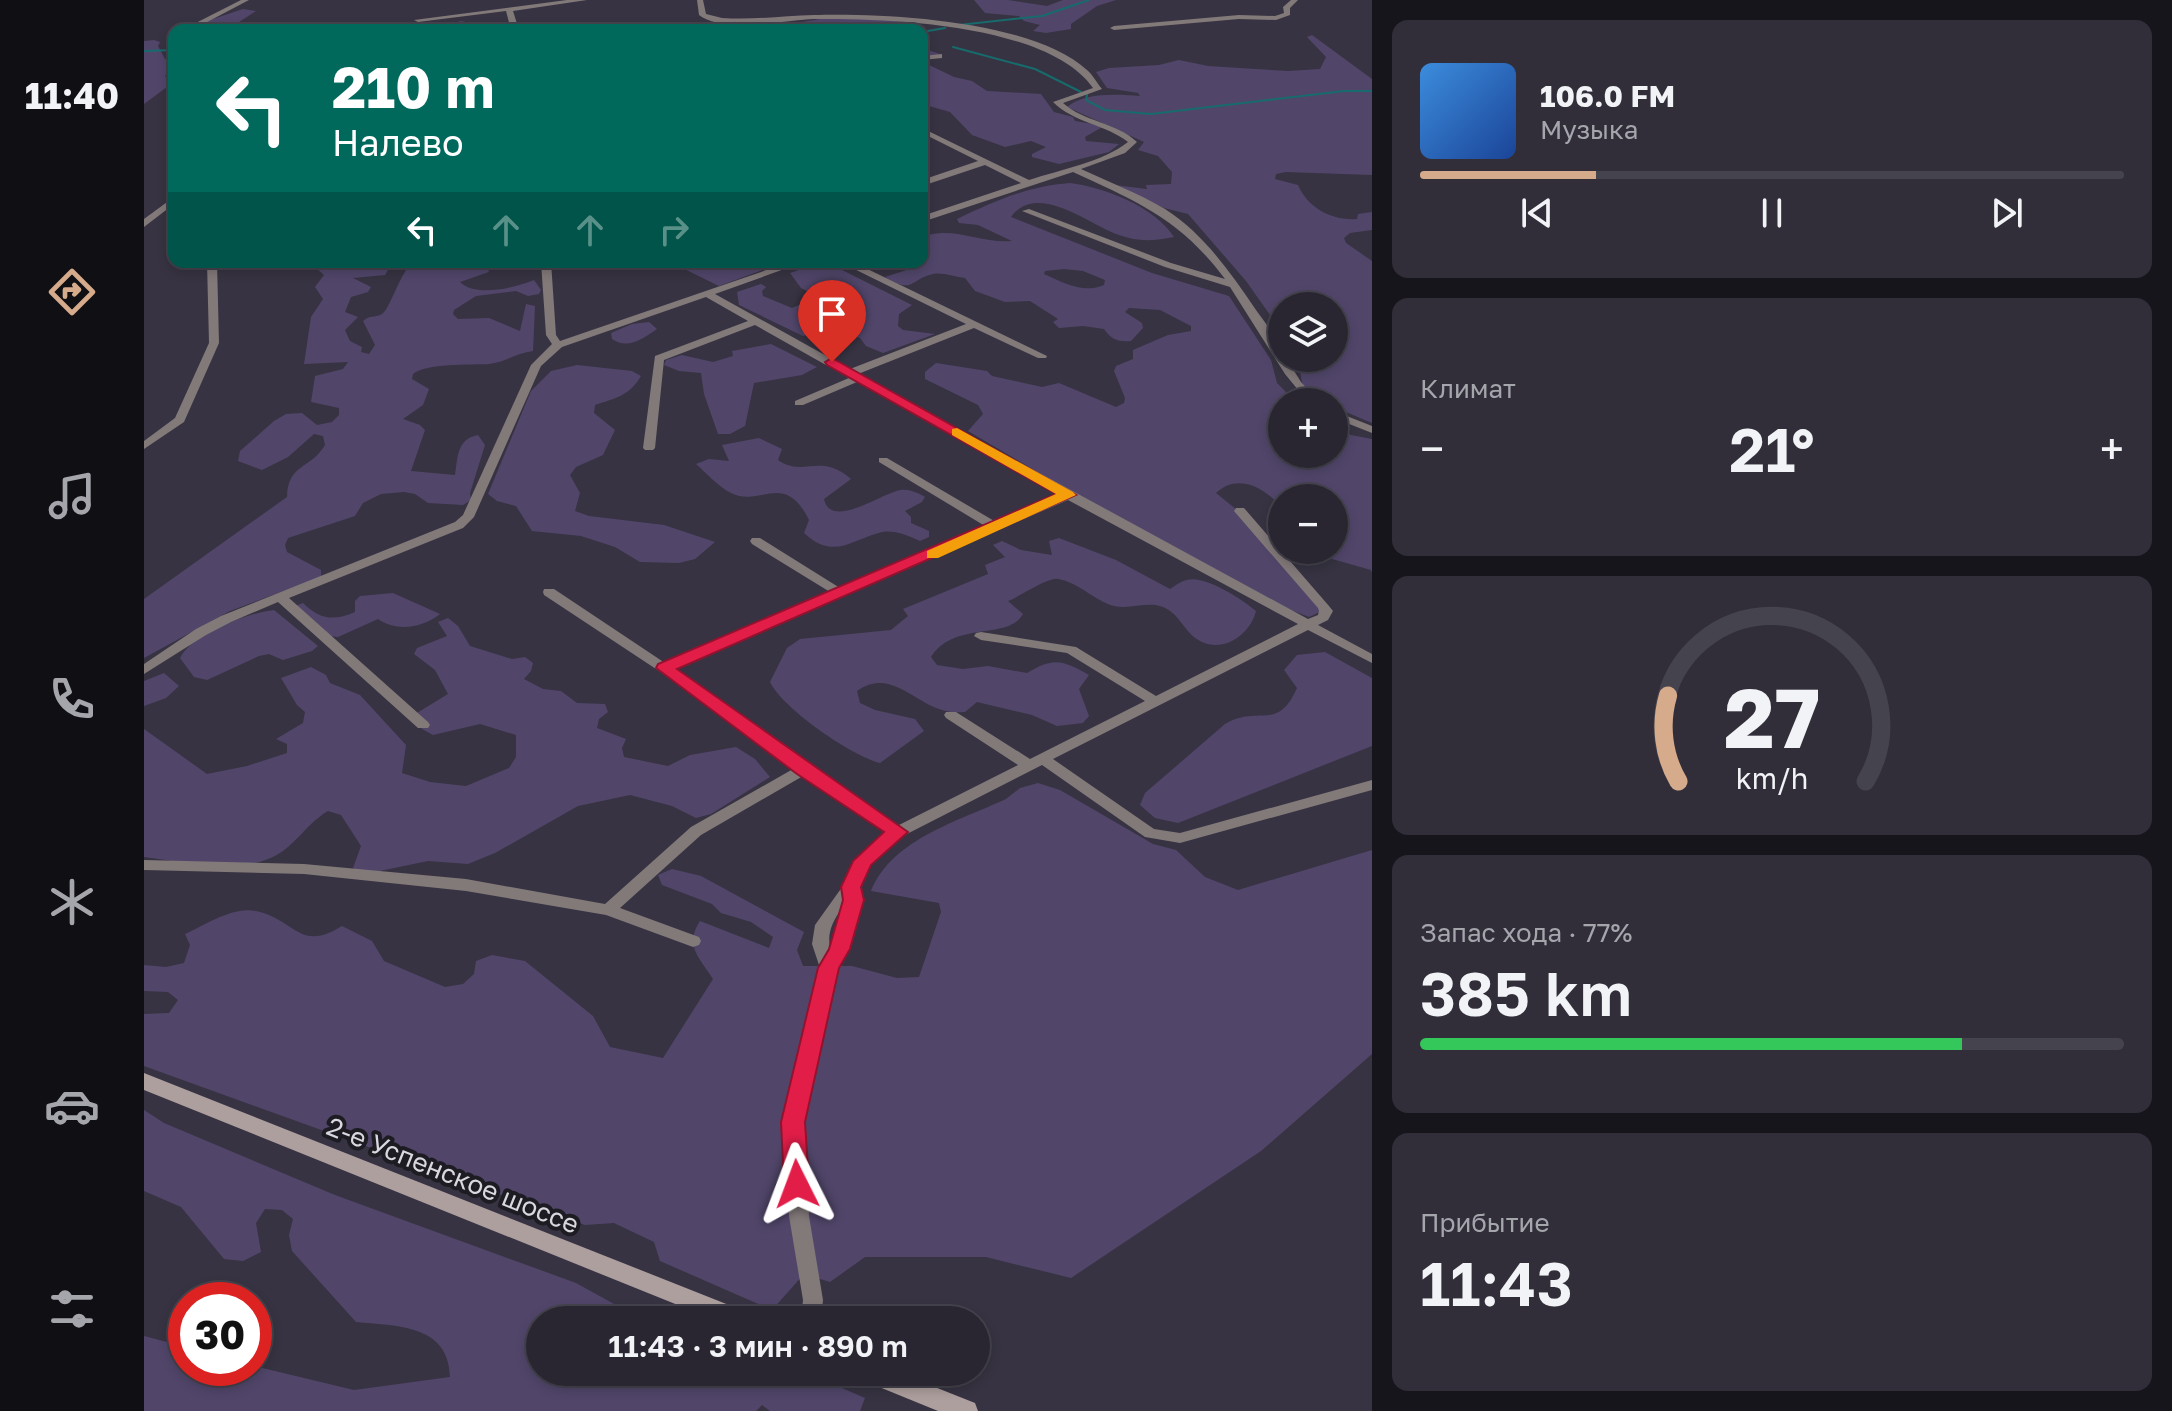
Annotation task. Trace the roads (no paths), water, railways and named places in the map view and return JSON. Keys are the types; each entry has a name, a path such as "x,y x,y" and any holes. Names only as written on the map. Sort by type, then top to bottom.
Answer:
{"main road":[{"name":"2-е Успенское шоссе","path":"144,1081 706,1306"},
{"path":"904,1386 966,1411"}],"street":[{"path":"198,24 246,0"},
{"path":"418,20 584,0"},
{"path":"700,0 703,15 709,19 894,19 926,24"},
{"path":"1114,28 1239,17 1276,18 1288,14 1288,3 1295,0"},
{"path":"509,10 513,24"},
{"path":"928,24 1003,36 1068,60 1085,71 1098,89 1057,102 1065,111 1125,135 1133,142 1122,151 928,217"},
{"path":"928,57 939,56"},
{"path":"928,133 1028,183"},
{"path":"928,181 985,162"},
{"path":"1072,168 1133,196 1185,228 1234,285 1276,346 1292,381 1299,388"},
{"path":"144,224 168,205"},
{"path":"1026,211 1168,265 1234,285"},
{"path":"144,446 180,420 214,343 212,268"},
{"path":"546,268 551,335 558,345"},
{"path":"144,670 201,632 280,597 445,532 468,517 536,365 558,345 782,268"},
{"path":"857,268 1042,356"},
{"path":"707,294 1068,495 1372,659"},
{"path":"649,448 659,358 756,321"},
{"path":"799,403 974,324"},
{"path":"1348,420 1372,430"},
{"path":"883,460 996,527"},
{"path":"664,668 1068,495"},
{"path":"812,1306 799,1216 793,1122 828,968 819,948 822,925 832,906 851,887 863,861 898,832 1323,617 1326,611 1323,606 1240,511"},
{"path":"756,541 841,594"},
{"path":"549,592 664,668 803,769 898,832"},
{"path":"280,597 423,725"},
{"path":"981,636 1071,650 1154,701"},
{"path":"951,715 1150,833 1163,837 1180,838 1372,785"},
{"path":"608,910 696,831 803,769"},
{"path":"144,865 334,872 466,885 608,910 693,941"}],"waterway":[{"path":"959,25 1042,16 1089,0"},
{"path":"928,31 945,28"},
{"path":"953,47 1035,69 1081,92"},
{"path":"144,51 168,50"},
{"path":"1087,95 1086,100 1105,110 1151,114 1344,91 1372,91"}]}
